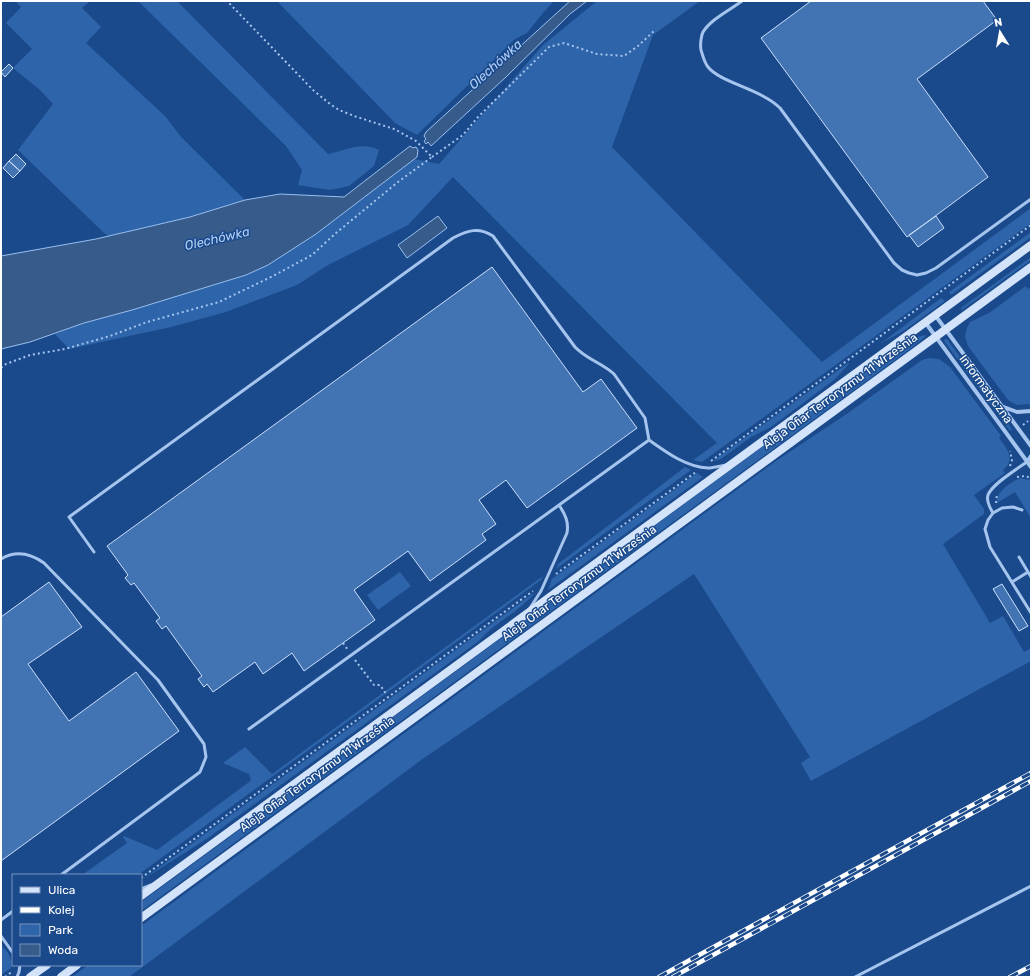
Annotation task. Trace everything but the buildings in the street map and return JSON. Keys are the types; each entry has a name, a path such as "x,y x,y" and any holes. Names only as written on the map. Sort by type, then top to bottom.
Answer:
{"street":[{"name":"Aleja Ofiar Terroryzmu 11 Września","path":"142,895 1031,245"},
{"name":"Aleja Ofiar Terroryzmu 11 Września","path":"142,917 1031,267"},
{"name":"Informatyczna","path":"935,315 1000,406 1031,446"},
{"name":"Informatyczna","path":"925,322 1008,436 1029,461 1031,467"},
{"path":"1000,406 1017,412 1031,411"},
{"path":"1029,461 1031,456"},
{"path":"30,977 46,966"},
{"path":"61,977 76,966"}],"lane":[{"path":"742,1 712,23 703,32 700,46 703,58 708,68 717,74 772,100 780,108 894,263 902,270 917,275 936,268 1031,199"},
{"path":"94,552 69,517 453,238 468,231 477,230 493,236 574,347 584,356 608,369 614,374 645,418 649,440 689,464 709,468 732,464"},
{"path":"249,729 649,440"},
{"path":"993,513 989,505 988,495 995,486 1029,461"},
{"path":"526,614 545,582 568,527 566,518 559,505"},
{"path":"1022,510 1013,507 1002,508 993,513 988,520 985,529 990,547 1031,613"},
{"path":"1,559 14,553 22,553 31,555 44,563 158,680 199,736 206,750 205,762 200,772 62,874"},
{"path":"1019,557 1031,577"},
{"path":"1012,582 1028,572"},
{"path":"142,888 167,877"},
{"path":"856,977 1031,886"},
{"path":"1,920 12,912"},
{"path":"1,936 12,952"},
{"path":"17,977 20,972 20,966"}],"path":[{"path":"227,1 313,90 330,104 339,110 354,116 394,129 416,141 432,157"},
{"path":"1,368 6,364 30,355 65,348 110,336 147,322 219,302 272,276 312,255 336,233 398,182 463,135 478,117 549,47 564,42 597,54 624,56 638,46 654,31"},
{"path":"142,877 1031,225"},
{"path":"1018,429 1028,421"},
{"path":"1008,436 1003,440 1012,455 1011,465 1008,470 1014,478 1025,476 1031,478"},
{"path":"996,503 995,499 1001,489"},
{"path":"343,643 374,685 380,685 387,694"}],"green space":[{"path":"15,1 90,1 82,8 101,27 86,43 165,116 181,137 245,200 190,217 108,236 103,232 18,150 53,104 40,90 13,68 32,49 6,23 21,7"},
{"path":"138,1 177,1 328,154 360,146 373,147 379,150 374,166 349,186 330,190 298,185 302,170 286,146"},
{"path":"277,1 554,1 527,33 515,39 417,135 395,123"},
{"path":"597,1 700,1 653,35 612,147 822,362 1031,208 1031,223 702,462 693,460 717,443 453,177 408,225 328,265 297,285 226,312 171,327 69,349 55,334 84,323 246,275 268,265 316,234 414,159 439,164 543,45"},
{"path":"1031,232 1031,237 951,295 949,292"},
{"path":"1031,257 1031,260 962,310 961,308"},
{"path":"1026,286 1028,289 1031,287 1030,407 1029,404 1017,405 1008,400 968,346 965,336 970,322 989,313"},
{"path":"941,298 945,301 902,332 880,344"},
{"path":"925,335 925,337 910,349 142,910 142,901 904,343"},
{"path":"947,339 1012,429 1010,431 944,341"},
{"path":"929,358 939,359 950,367 1001,436 999,438 1009,454 1009,462 1003,470 1005,473 974,495 984,509 984,514 943,544 990,623 1003,616 1024,652 1031,648 1031,661 811,781 801,763 810,757 694,574 424,758 129,977 72,977 87,966 142,966 142,925 776,461 848,413 922,360"},
{"path":"848,363 849,364 834,380 771,427 751,437 721,459 713,461"},
{"path":"685,467 691,470 556,569 558,564"},
{"path":"697,473 703,477 548,590 552,579"},
{"path":"1020,478 1031,480 1031,518 1015,492 997,503 997,499 1001,491"},
{"path":"400,572 411,586 378,610 367,595"},
{"path":"543,576 541,580 139,874 83,874 127,843 123,837 124,836 157,850 249,782 251,780 249,774 223,763 245,747 272,774"},
{"path":"535,592 523,605 485,634 479,641 208,838 142,880"},
{"path":"1,946 10,958 11,968 1,975"}],"water":[{"path":"570,1 587,1 570,14 506,77 431,146 428,142 426,144 424,141 426,139 424,136 426,132"},
{"name":"Olechówka","path":"410,146 413,148 416,147 418,150 417,157 316,234 268,265 246,275 84,323 30,342 1,349 1,256 96,239 190,217 245,200 280,194 344,197"},
{"path":"438,216 447,228 407,258 398,245"}],"railway":[{"path":"659,977 1031,773"},
{"path":"673,977 1031,781"},
{"path":"1010,977 1031,966"}]}
